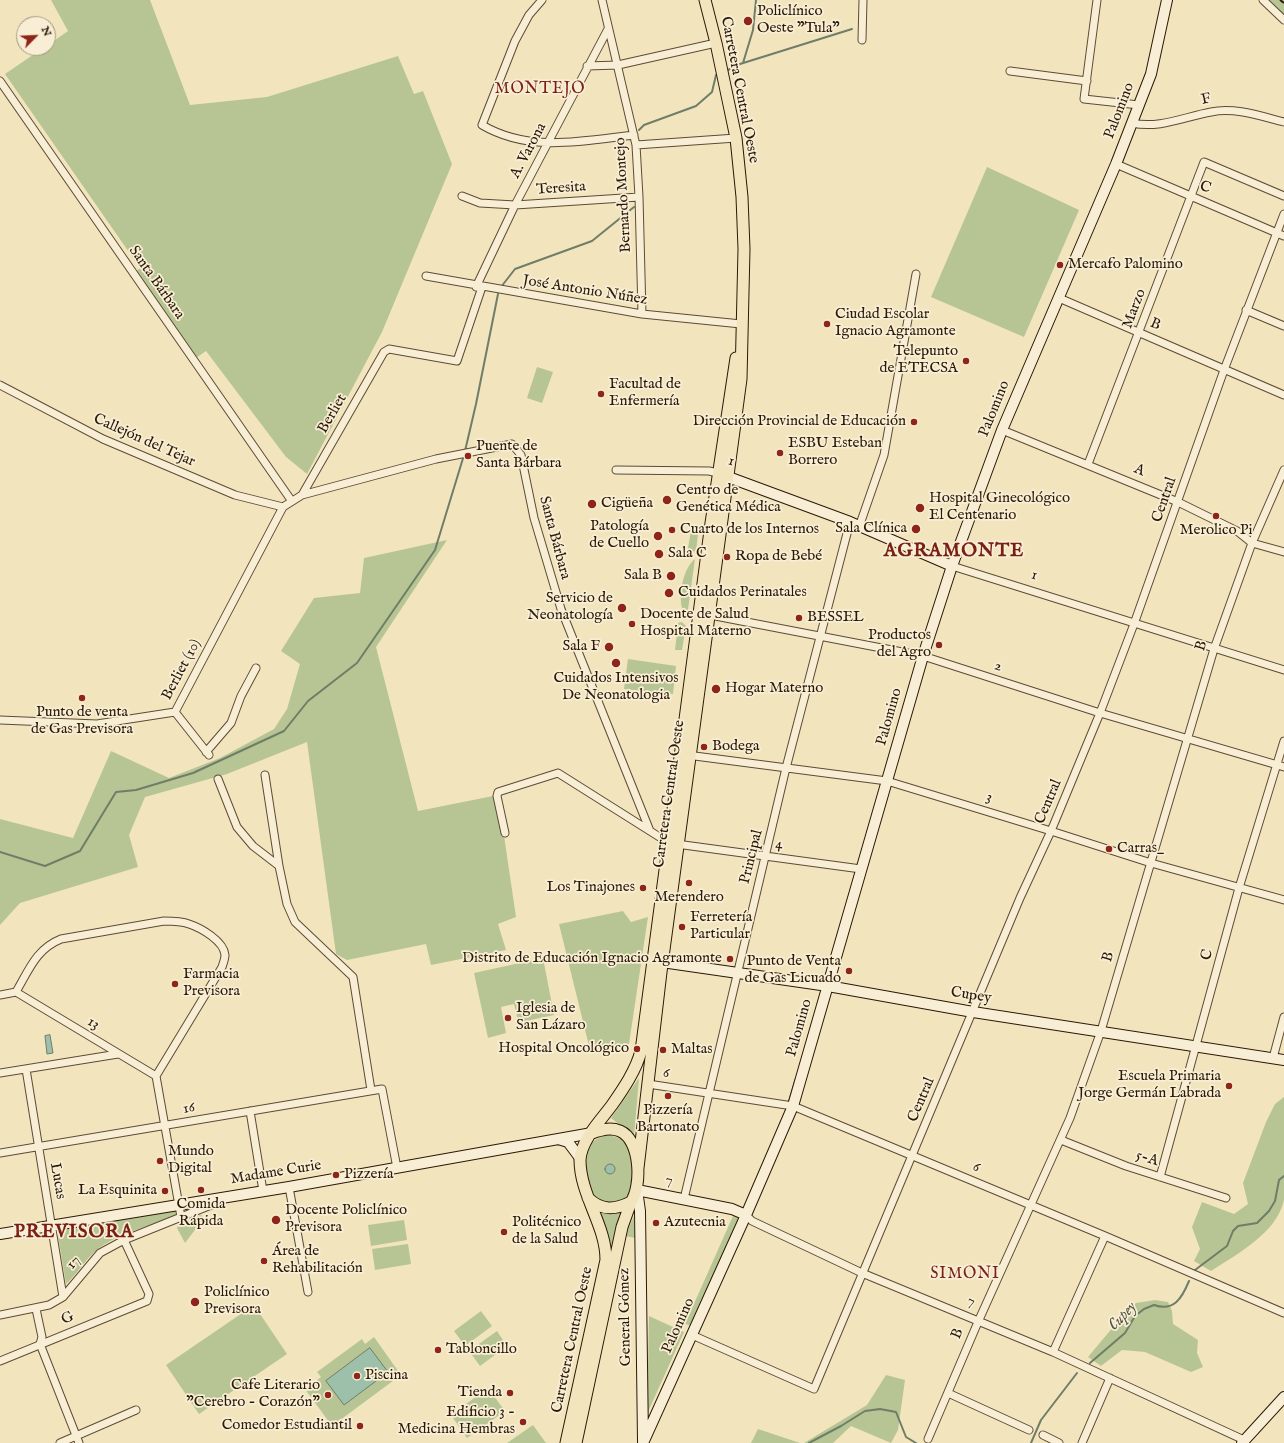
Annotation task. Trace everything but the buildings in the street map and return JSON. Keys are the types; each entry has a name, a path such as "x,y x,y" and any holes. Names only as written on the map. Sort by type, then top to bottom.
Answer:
{"main road":[{"name":"Carretera Central Oeste","path":"638,1168 648,1084 658,962 741,327 743,242 742,197 736,138 716,43 705,0"},
{"name":"Carretera Central Oeste","path":"592,1132 638,1063 658,962"},
{"path":"603,1117 630,1140 634,1148 638,1168 637,1190 630,1202 622,1206 606,1209 593,1203 588,1198 582,1182 580,1158 586,1141 592,1132 612,1129 620,1132"},
{"name":"Carretera Central Oeste","path":"566,1443 606,1260 605,1247 588,1198"},
{"name":"Carretera Central Oeste","path":"576,1443 622,1227 630,1202"}],"street":[{"path":"542,0 529,15 515,41 482,125 508,138 548,144 634,135"},
{"name":"Bernardo Montejo","path":"602,0 636,145 642,314"},
{"path":"862,40 863,0"},
{"path":"1097,0 1084,99 1139,105"},
{"name":"Palomino","path":"643,1443 746,1215 793,1106 923,656 952,566 1002,430 1116,164 1151,74 1167,0"},
{"path":"1263,0 1284,20"},
{"name":"A. Varona","path":"389,348 458,361 479,287 515,205 548,144 587,66 608,29"},
{"path":"587,66 618,65 716,43"},
{"path":"1010,71 1087,81"},
{"name":"Santa Bárbara","path":"0,81 292,500"},
{"name":"F","path":"1132,123 1145,126 1212,112 1234,110 1284,122"},
{"path":"636,145 736,138"},
{"name":"Marzo","path":"1088,464 1140,332 1204,162 1284,196"},
{"name":"C","path":"1116,164 1281,234"},
{"name":"Teresita","path":"462,196 480,203 515,205 639,197"},
{"name":"Central","path":"692,1335 814,1389 1020,898 1051,831 1100,713 1134,624 1246,310 1281,234 1284,214"},
{"path":"860,527 884,455 916,274"},
{"name":"José Antonio Núñez","path":"426,276 479,287 642,314 741,327"},
{"name":"B","path":"1059,298 1284,395"},
{"path":"1246,310 1284,326"},
{"name":"Berliet","path":"302,495 384,352 389,348"},
{"name":"Callejón del Tejar","path":"0,385 103,439 235,495 283,507"},
{"name":"A","path":"1002,430 1178,502 1237,531 1252,543 1284,552"},
{"name":"Santa Bárbara","path":"283,507 302,495 450,457 512,444 521,455 534,518 561,609 650,831"},
{"name":"1","path":"616,470 709,471 850,522 952,566 1284,670"},
{"name":"B","path":"928,1439 978,1322 1032,1206 1070,1118 1101,1031 1214,649 1252,543 1284,470"},
{"name":"Berliet (10)","path":"0,720 97,724 175,712 283,507"},
{"name":"Principal","path":"684,1199 786,768 850,522"},
{"name":"2","path":"704,614 820,635 923,656 1100,713 1280,766"},
{"path":"175,712 208,754 231,723 241,696 256,668"},
{"name":"C","path":"1160,1177 1239,888 1280,766 1284,741"},
{"name":"3","path":"685,754 887,781 1151,863 1284,900"},
{"path":"506,833 497,796 498,792 558,773 673,844"},
{"path":"265,775 279,866 287,904 295,922 352,977 371,1090"},
{"path":"218,779 237,827 253,846 279,866"},
{"name":"4","path":"673,844 861,870"},
{"path":"0,995 16,992 38,954 48,944 61,939 164,921 178,921 196,928 213,938 222,946 225,956 222,967 156,1076 181,1217"},
{"name":"Cupey","path":"658,962 828,986 973,1012 1284,1060"},
{"name":"13","path":"16,992 156,1076"},
{"path":"1272,1058 1284,1017"},
{"path":"0,1073 118,1054"},
{"name":"Lucas","path":"26,1069 63,1297"},
{"name":"6","path":"648,1084 793,1106 1105,1236 1284,1313"},
{"name":"16","path":"0,1153 382,1089 397,1168"},
{"path":"250,1111 263,1191"},
{"name":"Madame Curie","path":"0,1234 51,1224 289,1187 592,1132"},
{"path":"556,1139 568,1142 580,1158"},
{"name":"5-A","path":"1061,1140 1126,1166 1226,1198"},
{"path":"289,1187 308,1292"},
{"name":"7","path":"637,1190 732,1209 746,1215 752,1221 862,1273 1053,1352 1243,1442"},
{"name":"General Gómez","path":"637,1190 640,1211 643,1443"},
{"name":"17","path":"0,1315 36,1309 49,1305 63,1297 100,1253 124,1240 234,1195"},
{"path":"1053,1352 1105,1236"},
{"name":"G","path":"0,1360 147,1300 149,1294 124,1240"},
{"path":"36,1309 42,1337 40,1344 78,1440"},
{"path":"1082,1443 1110,1378"},
{"path":"948,1393 1029,1430"},
{"path":"1243,1442 1284,1397"},
{"path":"60,1443 78,1440 136,1410"},
{"path":"1043,1435 1059,1443"}],"shaded area":[{"path":"51,0 150,0 190,105 267,97 398,56 414,94 423,91 452,164 382,332 307,474 286,457 206,351 193,360 131,276 140,268 5,74 31,56 56,56 56,39 68,31"},
{"path":"1264,0 1284,0 1284,19"},
{"path":"987,167 1079,210 1024,337 931,297"},
{"path":"537,367 553,372 542,403 527,398"},
{"path":"692,525 699,526 696,551 692,552 688,548"},
{"path":"447,540 376,647 418,811 498,795 516,917 498,924 506,950 431,965 426,944 347,960 336,954 307,742 227,774 145,797 129,835 138,867 20,903 0,925 0,819 73,838 111,751 169,778 220,758 274,729 287,709 300,664 281,651 314,598 360,593 364,558"},
{"path":"695,559 687,617 683,612 681,605 682,587 687,570"},
{"path":"682,622 686,626 682,650 675,650 678,623"},
{"path":"628,659 676,666 673,694 624,689"},
{"path":"623,911 631,922 648,917 629,1044 590,1050 559,924"},
{"path":"543,958 554,1015 526,1021 527,1026 520,1028 514,1004 501,1007 506,1033 488,1038 474,973"},
{"path":"50,1035 53,1053 47,1054 45,1036"},
{"path":"639,1078 634,1136 611,1118"},
{"path":"1284,1097 1284,1200 1280,1212 1273,1223 1255,1242 1211,1271 1194,1261 1200,1249 1192,1227 1202,1202 1234,1214 1248,1204 1243,1183 1266,1122 1275,1104"},
{"path":"610,1135 624,1140 631,1152 633,1182 629,1195 619,1204 604,1203 594,1198 590,1191 586,1172 586,1162 591,1145 595,1140"},
{"path":"608,1164 612,1164 615,1169 612,1174 608,1174 605,1171 605,1167"},
{"path":"175,1210 176,1214 173,1217 125,1234 99,1248 90,1256 66,1284 57,1229"},
{"path":"621,1212 612,1247 600,1214"},
{"path":"201,1215 204,1218 185,1243 177,1228 179,1223"},
{"path":"634,1216 635,1238 625,1236"},
{"path":"733,1216 739,1218 692,1326 685,1324"},
{"path":"404,1220 407,1240 371,1246 368,1225"},
{"path":"408,1244 411,1264 375,1270 372,1249"},
{"path":"1155,1300 1168,1302 1172,1311 1173,1324 1198,1340 1197,1353 1203,1367 1191,1372 1145,1352 1122,1350 1101,1366 1088,1357 1119,1320 1136,1303"},
{"path":"254,1305 287,1354 199,1414 166,1365"},
{"path":"481,1311 492,1326 465,1346 454,1331"},
{"path":"649,1316 684,1332 647,1414"},
{"path":"497,1331 507,1346 480,1366 469,1351"},
{"path":"374,1337 401,1375 332,1426 305,1389 321,1377 317,1372 362,1339 365,1344"},
{"name":"Piscina","path":"370,1348 388,1372 344,1405 326,1381"},
{"path":"886,1375 905,1380 898,1430 891,1443 851,1426 833,1443 804,1443 867,1405"},
{"path":"488,1388 505,1411 467,1438 451,1415"},
{"path":"533,1425 546,1443 507,1443"},
{"path":"758,1429 800,1443 751,1443"}],"waterway":[{"path":"743,63 753,30 756,0"},
{"path":"726,71 740,64 852,29"},
{"path":"639,130 644,125 696,106 712,92 716,75 718,74"},
{"path":"501,287 515,269 592,241 634,207"},
{"path":"465,451 498,294"},
{"path":"0,852 45,866 80,851 116,792 136,790 193,773 284,731 308,701 357,663 435,550 464,455"},
{"path":"789,1101 796,1078"},
{"name":"Cupey","path":"1195,1270 1227,1246 1233,1231 1238,1226 1257,1223 1269,1211 1275,1201 1279,1180 1284,1176"},
{"name":"Cupey","path":"1090,1363 1125,1333 1135,1316 1144,1309 1154,1305 1167,1307 1176,1302 1180,1298 1189,1281"},
{"name":"Cupey","path":"1031,1443 1041,1420 1077,1373"},
{"name":"Cupey","path":"809,1443 865,1411 880,1409 896,1412 906,1437 916,1443"}],"railway":[{"path":"1280,0 1284,3"}],"place":[{"name":"Policlínico Oeste \"Tula\"","path":"748,21"},
{"name":"Mercafo Palomino","path":"1060,265"},
{"name":"Ciudad Escolar Ignacio Agramonte","path":"827,324"},
{"name":"Telepunto de ETECSA","path":"966,361"},
{"name":"Facultad de Enfermería","path":"601,394"},
{"name":"Dirección Provincial de Educación","path":"914,422"},
{"name":"ESBU Esteban Borrero","path":"780,453"},
{"name":"Puente de Santa Bárbara","path":"468,456"},
{"name":"Centro de Genética Médica","path":"667,500"},
{"name":"Cigüeña","path":"592,504"},
{"name":"Hospital Ginecológico El Centenario","path":"920,508"},
{"name":"Merolico Pi","path":"1216,516"},
{"name":"Sala Clínica","path":"916,529"},
{"name":"Cuarto de los Internos","path":"672,530"},
{"name":"Patología de Cuello","path":"658,536"},
{"name":"Sala C","path":"659,554"},
{"name":"Ropa de Bebé","path":"727,557"},
{"name":"Sala B","path":"671,576"},
{"name":"Cuidados Perinatales","path":"669,593"},
{"name":"Servicio de Neonatología","path":"622,608"},
{"name":"BESSEL","path":"799,618"},
{"name":"Docente de Salud Hospital Materno","path":"632,624"},
{"name":"Productos del Agro","path":"939,645"},
{"name":"Sala F","path":"609,647"},
{"name":"Cuidados Intensivos De Neonatologia","path":"616,663"},
{"name":"Hogar Materno","path":"716,689"},
{"name":"Punto de venta de Gas Previsora","path":"82,698"},
{"name":"Bodega","path":"704,747"},
{"name":"Carras_","path":"1109,849"},
{"name":"Merendero","path":"689,883"},
{"name":"Los Tinajones","path":"643,888"},
{"name":"Ferretería Particular","path":"682,927"},
{"name":"Distrito de Educación Ignacio Agramonte","path":"730,959"},
{"name":"Punto de Venta de Gas Licuado","path":"849,971"},
{"name":"Farmacia Previsora","path":"175,984"},
{"name":"Iglesia de San Lázaro","path":"508,1018"},
{"name":"Hospital Oncológico","path":"637,1049"},
{"name":"Maltas","path":"663,1050"},
{"name":"Escuela Primaria Jorge Germán Labrada","path":"1229,1086"},
{"name":"Pizzería Bartonato","path":"668,1096"},
{"name":"Mundo Digital","path":"160,1161"},
{"name":"Pizzería","path":"336,1175"},
{"name":"Comida Rápida","path":"201,1190"},
{"name":"La Esquinita","path":"165,1191"},
{"name":"Docente Policlínico Previsora","path":"276,1220"},
{"name":"Azutecnia","path":"656,1223"},
{"name":"Politécnico de la Salud","path":"504,1232"},
{"name":"Área de Rehabilitación","path":"264,1261"},
{"name":"Policlínico Previsora","path":"195,1302"},
{"name":"Tabloncillo","path":"438,1350"},
{"name":"Piscina","path":"357,1376"},
{"name":"Tienda","path":"510,1393"},
{"name":"Cafe Literario \"Cerebro - Corazón\"","path":"328,1395"},
{"name":"Edificio 3 - Medicina Hembras","path":"523,1422"},
{"name":"Comedor Estudiantil","path":"360,1426"}],"district":[{"name":"MONTEJO","path":"540,90"},
{"name":"AGRAMONTE","path":"954,552"},
{"name":"PREVISORA","path":"74,1233"},
{"name":"SIMONI","path":"965,1275"}]}
